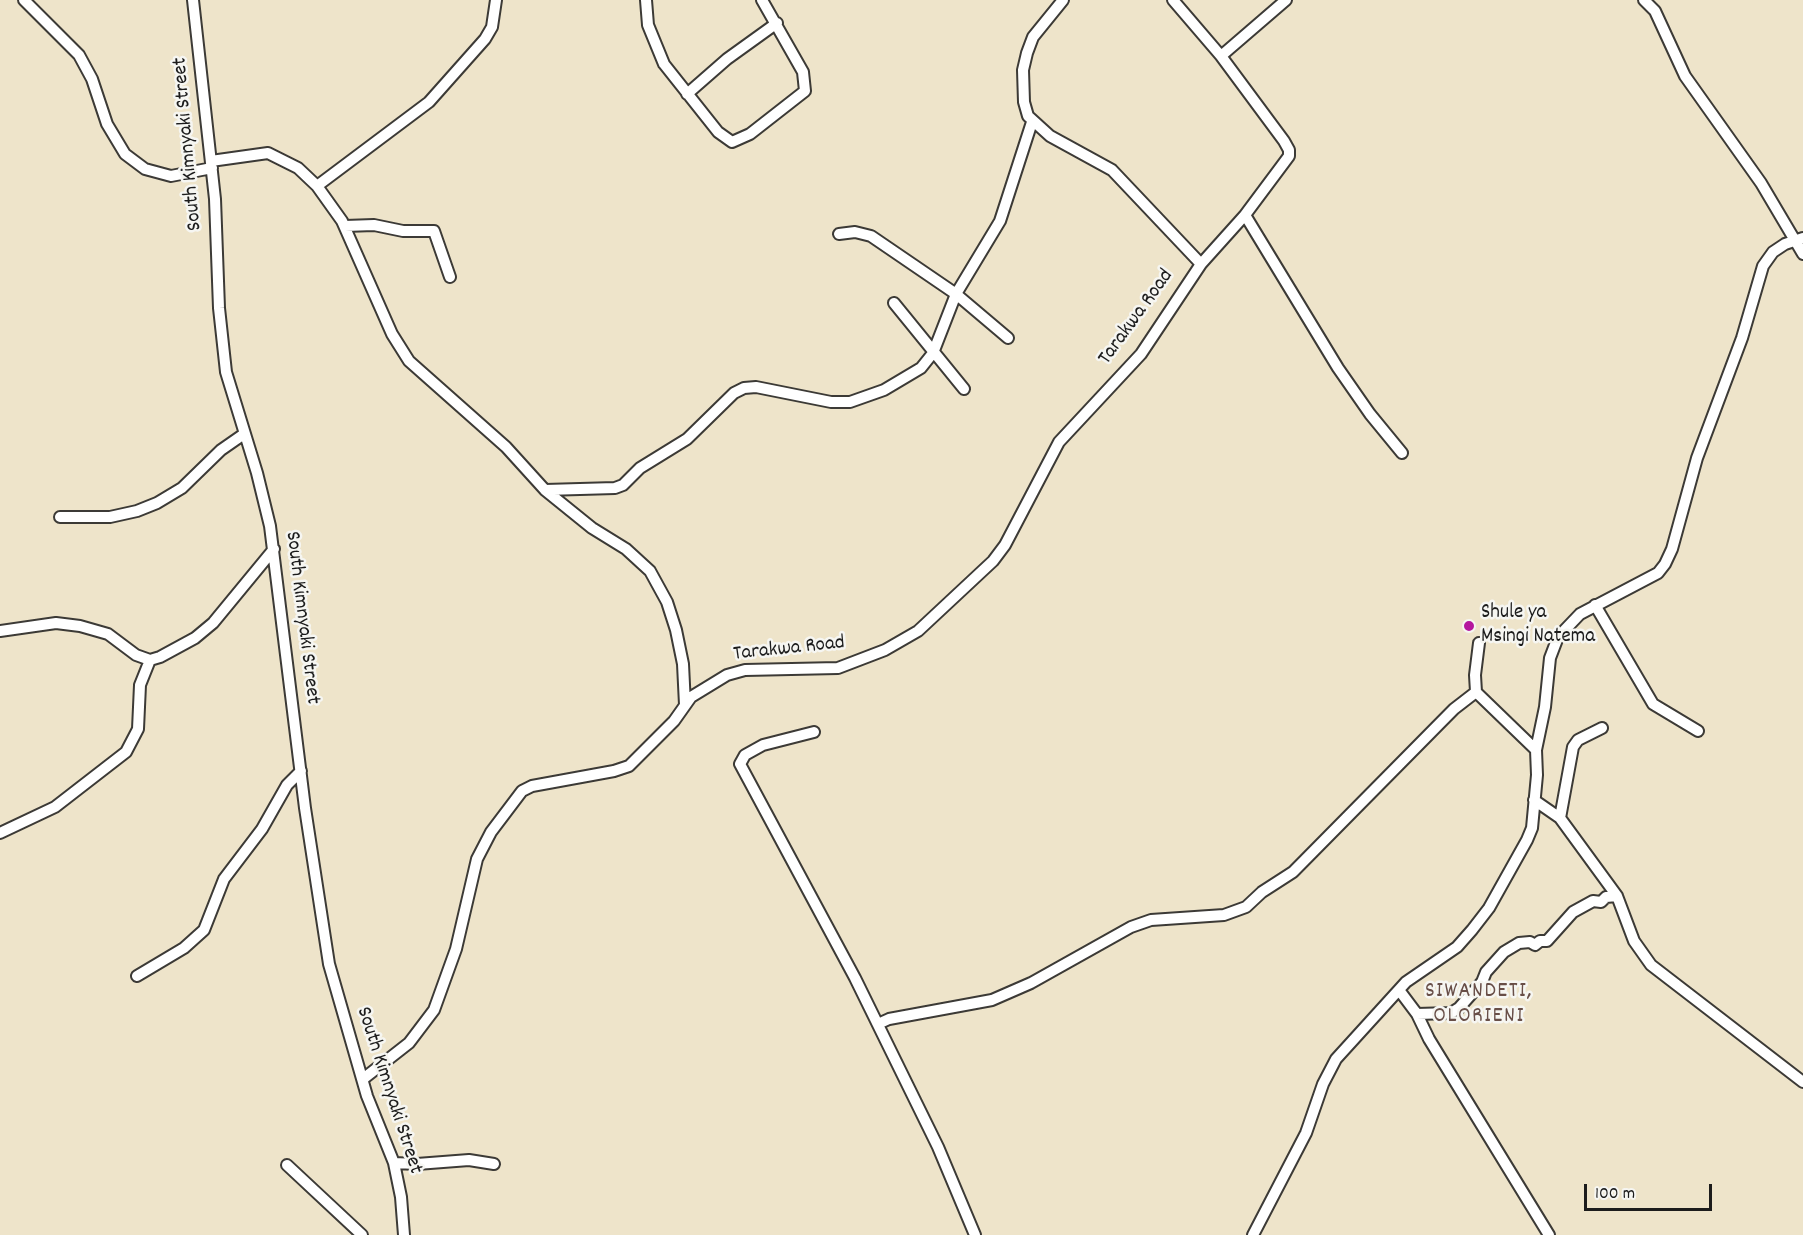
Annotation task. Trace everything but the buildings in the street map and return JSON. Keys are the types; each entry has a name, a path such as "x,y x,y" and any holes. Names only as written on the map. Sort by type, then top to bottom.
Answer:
{"street":[{"path":"24,0 79,55 92,79 107,124 125,154 145,169 171,176 268,153 298,168 316,186 345,226 392,334 409,361 506,447 545,490 592,528 626,549 650,572 667,602 676,630 683,664 685,705"},
{"name":"South Kimnyaki Street","path":"193,0 217,222 222,346 228,381 265,502 274,549 281,630 329,964 363,1079 394,1163 401,1197 404,1235"},
{"path":"316,186 429,102 485,39 492,27 496,0"},
{"path":"646,0 648,25 664,64 718,132 732,141 750,134 802,95 806,84 803,72 762,0"},
{"path":"1063,0 1034,37 1023,70 1024,102 1032,122 1050,136 1113,170 1201,264"},
{"name":"Tarakwa Road","path":"363,1079 409,1044 434,1010 456,949 477,859 491,832 514,798 532,786 614,771 629,766 674,721 700,689 727,675 745,670 827,669 861,661 918,631 993,561 1009,537 1059,442 1141,354 1201,264 1245,215 1285,164 1289,150 1221,56 1173,0"},
{"path":"1221,56 1286,0"},
{"path":"1644,0 1659,19 1685,76 1800,240 1803,254"},
{"path":"687,94 727,59 777,23"},
{"path":"545,490 615,488 623,485 640,468 687,439 734,393 744,388 764,388 831,402 850,402 864,399 903,380 921,368 933,353 956,294 1000,221 1032,122"},
{"path":"1245,215 1338,369 1370,414 1402,453"},
{"path":"345,226 374,225 403,231 434,231 450,277"},
{"path":"839,234 855,232 871,236 956,294 1008,338"},
{"path":"1253,1235 1306,1133 1323,1084 1336,1059 1399,990 1421,970 1457,947 1489,908 1532,828 1536,750 1545,707 1550,658 1558,637 1580,614 1658,573 1665,564 1672,549 1697,458 1742,338 1758,278 1773,252 1785,244 1800,240"},
{"path":"894,303 964,388"},
{"path":"60,517 110,517 137,512 157,503 182,488 221,450 244,434"},
{"path":"0,833 55,807 126,752 138,729 140,684 150,660 195,638 213,623 274,549"},
{"path":"1594,605 1653,704 1698,731"},
{"path":"0,632 56,623 80,626 108,634 136,655 150,660"},
{"path":"1479,643 1475,675 1476,692 1536,750"},
{"path":"878,1024 889,1019 992,1000 1031,983 1131,927 1151,920 1224,915 1246,907 1262,892 1293,872 1454,709 1476,692"},
{"path":"1560,818 1573,747 1578,741 1602,728"},
{"path":"814,732 763,745 744,755 740,764 828,923 938,1147 975,1235"},
{"path":"137,976 184,948 204,930 224,879 261,829 287,785 301,771"},
{"path":"1534,800 1560,818 1617,896 1634,941 1651,965 1803,1082"},
{"path":"1417,1014 1451,1013 1459,1008 1482,982 1486,972 1504,952 1519,943 1530,942 1535,945 1540,941 1547,941 1573,912 1593,901 1601,902 1606,897 1617,896"},
{"path":"1399,990 1417,1014 1429,1039 1549,1235"},
{"path":"394,1163 417,1164 469,1160 494,1164"},
{"path":"287,1165 362,1235"}],"place":[{"name":"Shule ya Msingi Natema","path":"1469,626"}],"district":[{"name":"SIWANDETI, OLORIENI","path":"1479,1006"}]}
